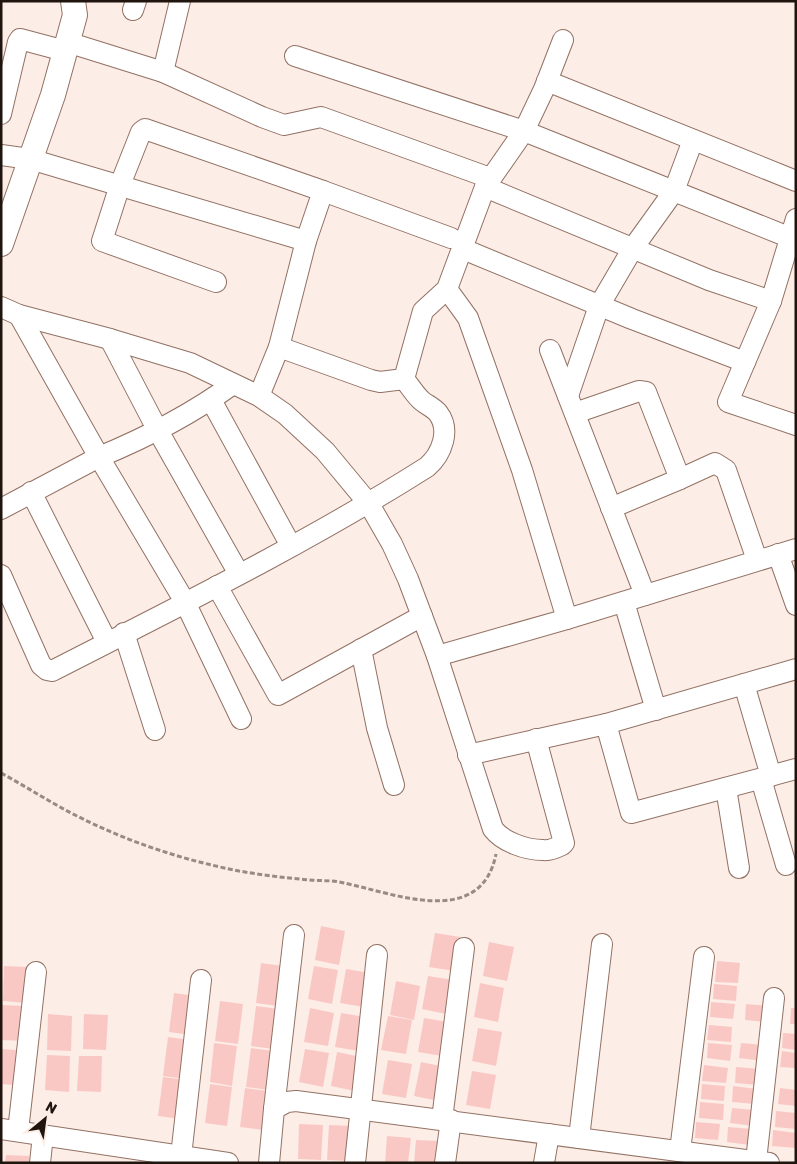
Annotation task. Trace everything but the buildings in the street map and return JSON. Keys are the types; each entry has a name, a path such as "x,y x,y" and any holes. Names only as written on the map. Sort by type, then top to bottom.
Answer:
{"street":[{"path":"1,244 53,95 75,15 73,1"},
{"path":"163,72 180,1"},
{"path":"1,114 20,39 66,46 163,72 284,126 321,117 488,183 708,280 771,301"},
{"path":"404,379 422,311 447,290 457,244 488,183 524,131 563,40"},
{"path":"295,56 524,131 674,191 793,229 790,258 728,402 796,425"},
{"path":"547,81 796,181"},
{"path":"216,282 102,241 120,185 141,132 145,130 323,191 457,244 599,306 745,362"},
{"path":"571,405 599,306 633,248 674,191 693,140"},
{"path":"1,155 30,159 306,241"},
{"path":"259,396 279,347 306,241 323,191"},
{"path":"447,290 468,318 522,470 568,619"},
{"path":"10,311 190,363 259,396 285,414 324,451 369,504 392,544 408,579 437,656 493,829 497,834 518,845 544,851 564,843 536,739"},
{"path":"10,311 186,602 241,719"},
{"path":"110,339 157,429 239,574"},
{"path":"279,347 371,380 380,382 404,379"},
{"path":"550,350 644,595"},
{"path":"1,575 41,665 47,670 52,670 217,586 369,504 433,462 445,436 444,425 438,413 421,400 404,379"},
{"path":"1,509 211,400 233,384"},
{"path":"571,405 639,390 646,392 680,479"},
{"path":"211,400 291,546"},
{"path":"611,508 715,463 726,470 757,560"},
{"path":"31,492 116,638 155,730"},
{"path":"437,656 568,619 787,551 796,605"},
{"path":"217,586 278,695 422,616"},
{"path":"624,602 656,710"},
{"path":"361,649 377,728 394,785"},
{"path":"468,755 606,724 796,669"},
{"path":"744,684 786,866"},
{"path":"606,724 631,813 796,769"},
{"path":"726,788 738,868"},
{"path":"269,1163 294,935"},
{"path":"579,1138 602,944"},
{"path":"445,1163 446,1120 464,948"},
{"path":"355,1163 377,955"},
{"path":"680,1150 704,957"},
{"path":"36,972 10,1130 43,1136 117,1155 228,1163"},
{"path":"191,1159 201,980"},
{"path":"274,1109 287,1102 296,1101 579,1138 643,1154 680,1150 762,1162 774,998"},
{"path":"544,1163 549,1134"},
{"path":"40,1163 43,1136"}],"path":[{"path":"1,773 89,822 174,856 274,877 342,882 385,894 436,902 461,899 476,891 489,874 497,849"}]}
